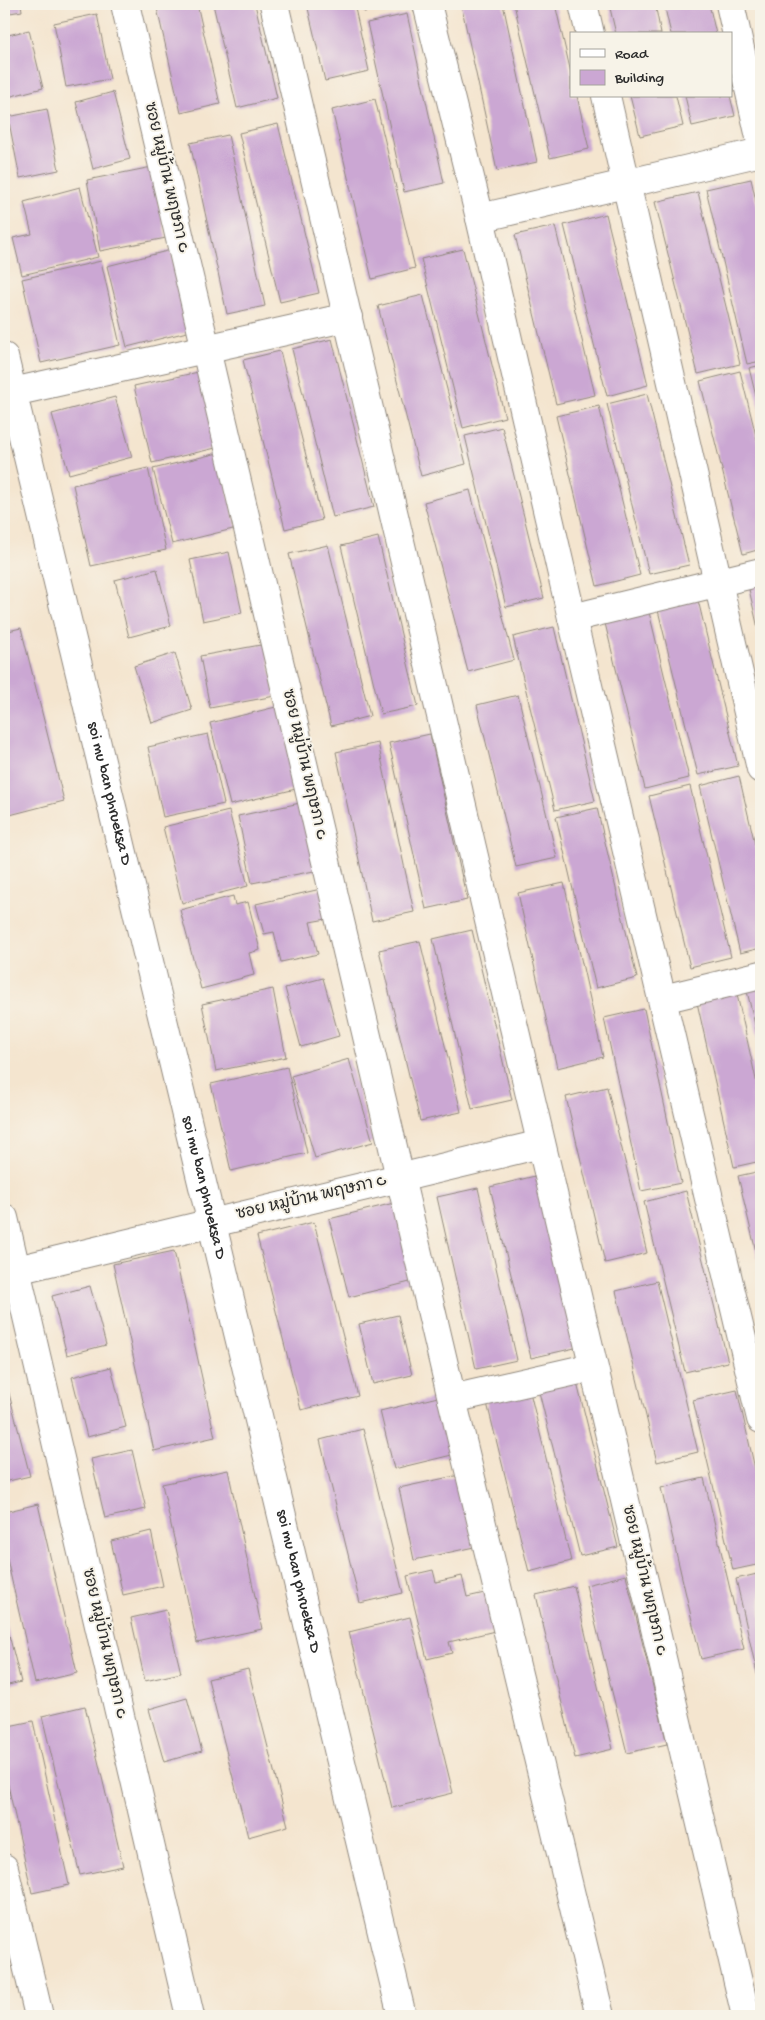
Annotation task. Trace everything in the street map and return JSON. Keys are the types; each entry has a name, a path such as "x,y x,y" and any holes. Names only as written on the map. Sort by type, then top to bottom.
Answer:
{"street":[{"name":"ซอย หมู่บ้าน พฤษภา C","path":"125,4 204,350 600,2016"},
{"name":"ซอย หมู่บ้าน พฤษภา C","path":"274,4 746,2016"},
{"path":"427,4 480,218 572,618 663,999 757,1378 761,1418"},
{"path":"583,4 590,32"},
{"path":"730,4 761,142"},
{"path":"606,98 716,582 761,769"},
{"path":"480,218 761,152"},
{"path":"8,393 348,317"},
{"name":"soi mu ban phrueksa D","path":"4,357 8,393 212,1223 402,2016"},
{"path":"572,618 761,572"},
{"path":"663,999 761,974"},
{"name":"ซอย หมู่บ้าน พฤษภา C","path":"10,1271 541,1144"},
{"name":"ซอย หมู่บ้าน พฤษภา C","path":"4,1218 10,1271 190,2016"},
{"path":"452,1399 593,1367"},
{"path":"4,1868 39,2016"}],"building":[{"path":"4,4 21,4 22,11 4,14"},
{"path":"156,4 197,4 220,104 181,113"},
{"path":"213,4 255,4 277,98 237,108"},
{"path":"307,4 354,4 369,71 325,81"},
{"path":"362,4 400,4 400,5 364,12"},
{"path":"461,4 503,4 537,162 497,171"},
{"path":"514,4 555,4 570,69 570,98 577,98 589,149 550,158"},
{"path":"609,4 655,4 661,32 616,32"},
{"path":"664,4 709,4 716,32 671,32"},
{"path":"97,14 110,79 66,87 54,23"},
{"path":"407,14 444,183 404,192 367,23"},
{"path":"29,30 43,88 4,98 4,36"},
{"path":"113,92 130,159 93,169 76,102"},
{"path":"630,98 676,98 683,126 640,136"},
{"path":"685,98 730,98 735,116 692,126"},
{"path":"375,99 415,268 372,279 332,110"},
{"path":"47,109 59,170 20,178 8,117"},
{"path":"278,124 319,293 280,302 239,133"},
{"path":"228,135 265,306 227,314 190,143"},
{"path":"152,167 166,238 100,251 87,180"},
{"path":"751,179 761,223 761,361 747,364 706,189"},
{"path":"80,187 98,257 22,275 13,238 32,234 24,202"},
{"path":"698,192 740,364 698,374 655,202"},
{"path":"606,214 648,385 607,396 564,225"},
{"path":"555,226 595,395 556,404 515,235"},
{"path":"463,249 505,417 463,428 421,259"},
{"path":"171,250 191,331 127,347 107,266"},
{"path":"101,261 120,345 41,363 22,279"},
{"path":"423,295 466,464 421,476 378,306"},
{"path":"332,339 374,507 333,517 292,349"},
{"path":"280,351 322,520 285,529 243,360"},
{"path":"761,365 761,417 749,368"},
{"path":"203,371 220,447 152,463 134,386"},
{"path":"740,371 761,456 761,549 743,554 700,381"},
{"path":"647,394 689,565 649,574 607,404"},
{"path":"115,397 132,457 69,474 52,414"},
{"path":"599,406 640,575 597,586 556,416"},
{"path":"502,427 544,598 506,607 465,436"},
{"path":"218,453 237,528 172,544 153,469"},
{"path":"148,468 166,550 91,566 73,485"},
{"path":"470,490 514,660 468,672 424,502"},
{"path":"378,537 418,706 381,714 341,546"},
{"path":"328,545 370,716 331,726 289,554"},
{"path":"229,552 242,613 203,621 190,560"},
{"path":"157,569 171,626 129,637 115,580"},
{"path":"761,582 761,637 760,637 748,585"},
{"path":"697,596 738,766 698,775 657,606"},
{"path":"648,608 689,778 645,789 604,619"},
{"path":"554,627 595,801 555,810 513,637"},
{"path":"21,628 64,801 6,816 4,808 4,632"},
{"path":"266,644 275,696 210,708 200,656"},
{"path":"175,653 192,710 152,723 134,666"},
{"path":"518,695 557,858 516,867 477,705"},
{"path":"280,706 300,788 230,805 210,723"},
{"path":"208,734 224,804 163,817 148,747"},
{"path":"430,734 467,900 426,909 389,743"},
{"path":"378,743 414,912 372,921 336,752"},
{"path":"739,776 761,870 761,948 740,953 700,786"},
{"path":"690,786 731,957 690,967 649,796"},
{"path":"305,802 319,870 252,883 238,816"},
{"path":"597,808 637,978 596,988 556,817"},
{"path":"229,811 248,886 182,903 163,827"},
{"path":"564,883 603,1057 557,1068 518,893"},
{"path":"325,888 332,918 310,922 318,954 281,962 274,932 264,934 256,904"},
{"path":"233,896 235,905 248,902 260,950 249,953 254,975 201,989 180,910"},
{"path":"472,930 512,1100 472,1109 433,939"},
{"path":"420,941 461,1112 420,1121 379,950"},
{"path":"323,978 339,1036 301,1047 285,988"},
{"path":"761,983 761,1050 746,987"},
{"path":"273,989 286,1057 216,1071 202,1004"},
{"path":"736,990 761,1102 761,1161 734,1167 696,998"},
{"path":"644,1009 681,1183 641,1191 604,1018"},
{"path":"349,1059 373,1142 315,1158 291,1076"},
{"path":"287,1067 307,1153 231,1171 211,1084"},
{"path":"607,1087 647,1253 605,1263 566,1097"},
{"path":"761,1171 761,1273 738,1176"},
{"path":"539,1175 579,1347 531,1358 490,1187"},
{"path":"478,1188 517,1360 476,1369 437,1197"},
{"path":"686,1191 728,1362 685,1372 644,1202"},
{"path":"394,1203 414,1281 349,1297 329,1219"},
{"path":"314,1222 358,1396 301,1410 257,1236"},
{"path":"174,1251 215,1437 154,1451 113,1264"},
{"path":"657,1281 698,1452 657,1462 616,1291"},
{"path":"90,1286 106,1345 67,1355 52,1296"},
{"path":"398,1315 412,1375 373,1384 359,1324"},
{"path":"111,1367 126,1427 87,1437 72,1377"},
{"path":"4,1374 30,1476 4,1482"},
{"path":"576,1379 618,1547 580,1556 538,1388"},
{"path":"529,1388 571,1561 529,1572 486,1399"},
{"path":"737,1390 761,1495 761,1564 733,1570 693,1400"},
{"path":"442,1396 456,1454 394,1469 380,1411"},
{"path":"363,1429 403,1593 360,1603 320,1440"},
{"path":"132,1450 146,1509 105,1518 91,1459"},
{"path":"228,1470 262,1629 197,1643 162,1484"},
{"path":"459,1475 474,1547 414,1560 399,1488"},
{"path":"704,1478 744,1649 701,1659 661,1488"},
{"path":"38,1504 77,1673 35,1683 4,1546 4,1512"},
{"path":"151,1531 163,1586 123,1595 111,1541"},
{"path":"433,1570 436,1582 462,1576 467,1597 489,1592 499,1630 449,1642 452,1653 427,1659 407,1576"},
{"path":"761,1573 761,1687 760,1687 736,1579"},
{"path":"626,1575 667,1744 627,1753 586,1585"},
{"path":"574,1586 613,1749 575,1758 536,1595"},
{"path":"166,1610 181,1673 145,1681 131,1618"},
{"path":"4,1615 21,1682 4,1686"},
{"path":"410,1617 453,1793 392,1808 349,1632"},
{"path":"248,1669 288,1826 248,1837 208,1679"},
{"path":"187,1698 202,1751 164,1762 149,1709"},
{"path":"85,1706 123,1866 80,1875 42,1716"},
{"path":"33,1721 69,1885 32,1893 4,1767 4,1727"}]}
